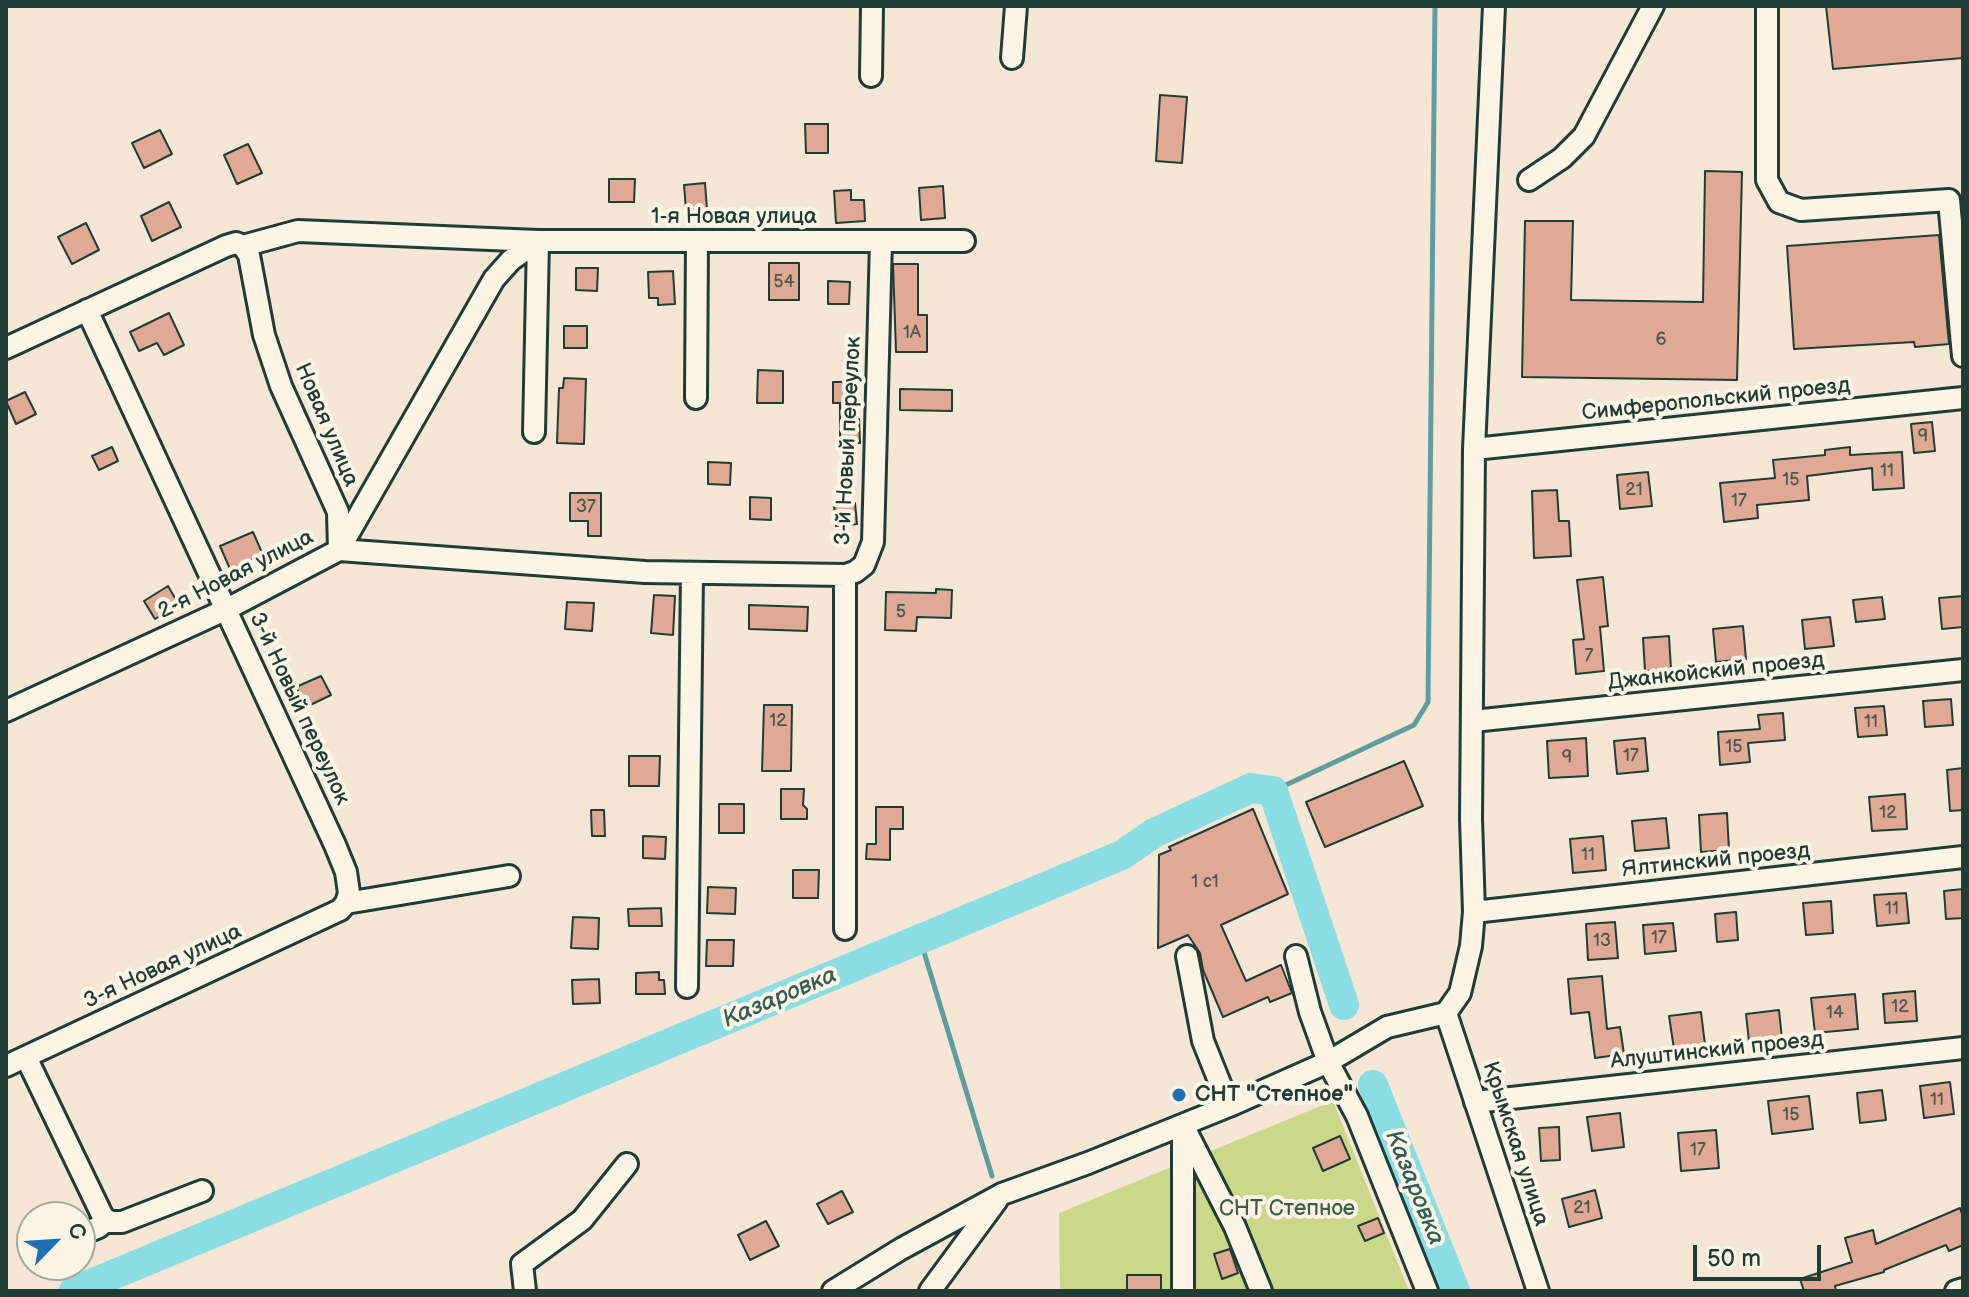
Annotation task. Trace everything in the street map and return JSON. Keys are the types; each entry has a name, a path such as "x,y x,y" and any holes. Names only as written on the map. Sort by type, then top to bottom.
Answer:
{"street":[{"path":"871,76 872,6"},
{"path":"1012,58 1016,6"},
{"path":"833,1291 901,1249 1002,1194 1229,1106 1328,1062 1387,1027 1446,1013 1460,993 1466,973 1474,912 1471,819 1474,449 1494,6"},
{"path":"1529,180 1562,158 1584,136 1653,6"},
{"path":"1767,6 1767,180 1779,202 1801,210 1949,200 1963,356"},
{"name":"1-я Новая улица","path":"243,246 298,231 538,241 964,241"},
{"path":"534,432 538,241"},
{"name":"Новая улица","path":"339,550 494,279 511,260 538,241"},
{"path":"696,398 697,241"},
{"name":"3-й Новый переулок","path":"645,572 845,575 864,565 873,542 881,241"},
{"path":"6,348 226,246 236,243 243,246"},
{"name":"Новая улица","path":"243,246 249,255 264,335 281,386 338,512 339,550"},
{"name":"3-й Новый переулок","path":"87,310 346,872 349,882 343,907"},
{"name":"Симферопольский проезд","path":"1474,449 1963,398"},
{"name":"2-я Новая улица","path":"6,711 227,609 339,550 645,572"},
{"path":"687,987 692,573"},
{"path":"845,575 845,929"},
{"name":"Джанкойский проезд","path":"1473,721 1963,670"},
{"name":"Ялтинский проезд","path":"1474,912 1963,857"},
{"name":"3-я Новая улица","path":"6,1066 343,907 509,876"},
{"path":"1187,956 1203,1041 1229,1106"},
{"path":"1296,956 1310,1012 1328,1062 1357,1116 1427,1291"},
{"name":"Крымская улица","path":"1446,1013 1538,1291"},
{"name":"Алуштинский проезд","path":"1475,1102 1963,1048"},
{"path":"26,1057 103,1217 110,1222 122,1222 202,1191"},
{"path":"1183,1125 1183,1291"},
{"path":"1183,1125 1235,1227 1261,1291"},
{"path":"525,1291 522,1264 582,1220 627,1164"},
{"path":"930,1291 1002,1194"},
{"path":"96,1228 103,1217"},
{"path":"1956,1291 1963,1289"}],"green space":[{"name":"СНТ Степное","path":"1333,1101 1409,1291 1060,1291 1059,1213"}],"building":[{"path":"1826,6 1963,6 1963,58 1833,69"},
{"path":"1160,95 1187,97 1182,163 1156,161"},
{"path":"805,124 828,124 828,153 806,153"},
{"path":"160,130 172,154 144,168 132,143"},
{"path":"248,144 262,173 237,184 224,155"},
{"path":"1705,171 1742,172 1737,380 1522,377 1525,221 1573,221 1571,300 1703,302"},
{"path":"609,179 635,179 634,202 609,202"},
{"path":"705,183 707,209 686,210 684,185"},
{"path":"943,186 945,218 921,220 919,188"},
{"path":"851,190 851,200 864,200 865,221 836,223 834,191"},
{"path":"169,202 181,227 152,241 141,216"},
{"path":"86,223 99,250 72,264 58,237"},
{"path":"1939,235 1949,344 1915,347 1914,342 1794,349 1787,246"},
{"path":"769,263 799,263 799,300 769,300"},
{"path":"893,264 918,264 918,315 927,315 927,352 896,352"},
{"path":"576,268 598,268 597,291 576,290"},
{"path":"673,271 675,304 658,305 658,298 649,298 648,272"},
{"path":"828,281 850,282 849,304 828,304"},
{"path":"169,313 184,345 164,355 157,343 139,351 130,332"},
{"path":"564,326 587,326 587,348 564,348"},
{"path":"758,370 783,371 783,403 757,403"},
{"path":"564,378 586,379 584,444 557,443 559,388 563,388"},
{"path":"833,382 855,382 854,419 859,419 860,443 840,443 840,403 833,403"},
{"path":"900,389 952,390 952,411 900,410"},
{"path":"25,392 36,414 16,424 6,401"},
{"path":"1932,422 1935,451 1914,453 1911,424"},
{"path":"112,447 118,461 99,470 92,456"},
{"path":"1850,447 1850,455 1902,452 1904,488 1873,490 1872,468 1807,476 1809,500 1757,505 1758,518 1724,522 1720,483 1775,478 1773,460 1825,455 1825,450"},
{"path":"708,462 731,463 730,485 708,484"},
{"path":"1648,472 1652,506 1620,509 1617,475"},
{"path":"1557,490 1559,521 1569,521 1571,556 1534,558 1532,491"},
{"path":"570,493 601,493 601,536 588,536 588,521 570,521"},
{"path":"750,497 771,498 771,520 750,519"},
{"path":"855,503 857,524 836,526 834,505"},
{"path":"253,532 263,555 230,569 220,546"},
{"path":"1603,577 1608,626 1600,627 1604,671 1576,674 1573,640 1584,639 1577,580"},
{"path":"168,586 179,605 155,619 144,601"},
{"path":"936,589 952,590 951,618 917,617 916,631 885,630 886,592 936,593"},
{"path":"654,595 675,596 673,635 651,633"},
{"path":"1963,596 1963,627 1942,629 1939,598"},
{"path":"1882,597 1885,619 1856,622 1853,600"},
{"path":"567,602 594,603 592,631 565,629"},
{"path":"749,605 808,607 807,631 749,629"},
{"path":"1830,617 1834,646 1805,649 1802,620"},
{"path":"1743,626 1746,659 1716,662 1713,629"},
{"path":"1669,636 1671,669 1645,671 1643,638"},
{"path":"321,676 331,695 306,707 296,687"},
{"path":"1951,699 1953,725 1925,727 1923,701"},
{"path":"764,705 792,705 791,771 762,771"},
{"path":"1884,706 1887,735 1858,737 1855,708"},
{"path":"1783,713 1785,740 1748,743 1750,762 1720,765 1718,732 1760,729 1758,715"},
{"path":"1586,738 1588,776 1549,778 1547,741"},
{"path":"1645,738 1648,771 1617,774 1614,741"},
{"path":"629,756 660,756 659,786 629,786"},
{"path":"1404,761 1423,806 1325,847 1306,802"},
{"path":"1963,768 1963,810 1950,811 1947,770"},
{"path":"781,789 804,789 803,805 807,809 807,819 781,819"},
{"path":"1905,794 1907,829 1872,831 1869,797"},
{"path":"719,804 744,804 744,833 719,833"},
{"path":"876,807 903,807 903,829 890,829 890,860 866,859 867,844 876,844"},
{"path":"1253,809 1288,894 1221,925 1246,981 1281,965 1292,993 1270,1002 1268,997 1223,1017 1203,970 1200,953 1188,935 1158,948 1159,855 1171,850 1169,847"},
{"path":"591,810 604,810 605,836 592,836"},
{"path":"1727,813 1729,850 1701,852 1699,815"},
{"path":"1666,818 1669,848 1635,851 1632,821"},
{"path":"643,836 666,837 665,859 643,858"},
{"path":"1603,836 1606,870 1573,873 1570,839"},
{"path":"793,870 819,870 818,898 793,898"},
{"path":"708,887 736,888 735,914 707,913"},
{"path":"1963,889 1963,918 1946,919 1944,891"},
{"path":"1906,893 1909,923 1877,926 1874,895"},
{"path":"1831,901 1833,933 1806,935 1803,903"},
{"path":"661,908 662,926 629,926 628,909"},
{"path":"1736,912 1738,940 1717,942 1715,914"},
{"path":"573,917 599,918 598,949 571,948"},
{"path":"1615,922 1618,958 1588,960 1586,924"},
{"path":"1673,923 1676,951 1645,954 1643,925"},
{"path":"707,940 734,940 733,966 706,966"},
{"path":"659,972 659,980 664,980 665,994 636,994 636,973"},
{"path":"1602,976 1607,1029 1620,1027 1624,1054 1595,1058 1589,1012 1571,1014 1568,979"},
{"path":"599,979 600,1003 573,1004 572,980"},
{"path":"1915,991 1917,1021 1885,1023 1883,994"},
{"path":"1855,994 1858,1029 1815,1033 1811,998"},
{"path":"1779,1010 1782,1039 1749,1042 1746,1014"},
{"path":"1701,1012 1705,1045 1674,1049 1669,1016"},
{"path":"1950,1082 1954,1114 1924,1118 1920,1086"},
{"path":"1882,1090 1886,1120 1860,1123 1857,1093"},
{"path":"1809,1096 1813,1129 1772,1134 1768,1101"},
{"path":"1620,1113 1624,1147 1592,1151 1587,1117"},
{"path":"1559,1127 1560,1160 1541,1161 1539,1128"},
{"path":"1716,1130 1719,1168 1681,1171 1678,1133"},
{"path":"1340,1136 1350,1159 1323,1171 1313,1148"},
{"path":"1595,1190 1602,1218 1569,1227 1562,1199"},
{"path":"842,1191 853,1212 828,1224 817,1204"},
{"path":"1960,1208 1963,1245 1949,1251 1946,1245 1884,1272 1835,1286 1836,1291 1804,1291 1800,1279 1852,1262 1845,1238 1873,1230 1876,1244"},
{"path":"1378,1218 1384,1233 1365,1241 1358,1226"},
{"path":"766,1221 779,1246 750,1260 738,1235"},
{"path":"1230,1249 1238,1273 1222,1279 1214,1254"},
{"path":"1127,1275 1161,1275 1161,1291 1127,1291"}],"waterway":[{"path":"1273,791 1414,725 1428,702 1435,6"},
{"name":"Казаровка","path":"74,1291 1122,855 1154,833 1251,788 1273,791 1344,1005"},
{"path":"920,939 992,1176"},
{"name":"Казаровка","path":"1373,1085 1455,1291"}],"place":[{"name":"СНТ \"Степное\"","path":"1179,1095"}]}
